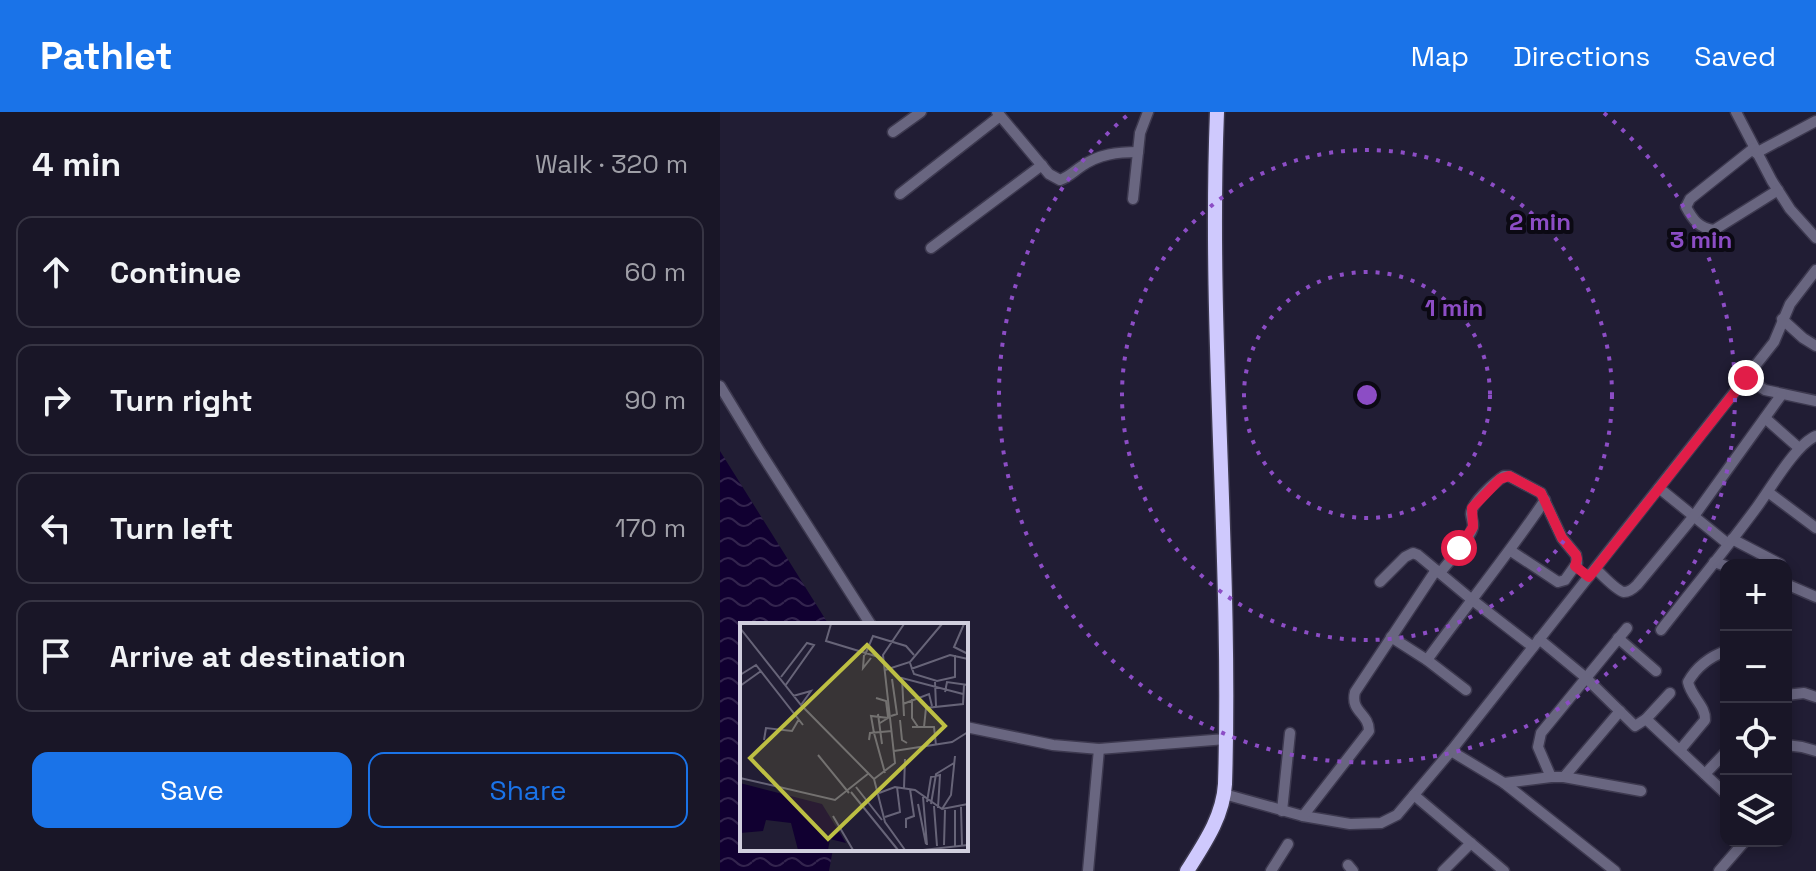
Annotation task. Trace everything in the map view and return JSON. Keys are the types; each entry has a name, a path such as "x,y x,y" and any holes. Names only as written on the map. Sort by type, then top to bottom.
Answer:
{"highway":[{"path":"1187,871 1215,824 1224,794 1227,705 1217,370 1217,112"}],"street":[{"path":"893,132 921,112"},
{"path":"1133,199 1140,133 1148,112"},
{"path":"1736,112 1790,209 1816,238"},
{"path":"900,194 999,114 1049,174 1060,180 1099,157 1138,152"},
{"path":"1778,190 1714,230 1700,226 1686,207 1690,199 1755,150 1816,121"},
{"path":"931,248 1042,165"},
{"path":"1224,794 1303,816 1350,824 1381,823 1397,815 1774,342 1790,304 1816,270"},
{"path":"1782,319 1816,346"},
{"path":"1746,378 1765,390 1816,401"},
{"path":"720,386 870,623"},
{"path":"1575,566 1619,590 1630,591 1694,516 1782,394"},
{"path":"1765,418 1799,448"},
{"path":"1661,630 1799,448 1816,436"},
{"path":"1303,816 1369,731 1367,720 1356,707 1355,692 1438,571 1470,534 1474,523 1472,508 1500,479 1509,476 1537,490 1545,500 1562,538 1577,559 1565,580 1558,582 1511,551"},
{"path":"1659,488 1730,542 1769,559"},
{"path":"1768,492 1816,528"},
{"path":"1427,660 1511,551 1545,500"},
{"path":"1380,582 1409,554 1418,555 1471,599 1585,677 1635,726 1646,719 1670,693"},
{"path":"1714,562 1720,564"},
{"path":"1792,587 1816,597"},
{"path":"1551,777 1541,754 1538,740 1541,733 1627,628"},
{"path":"1391,637 1466,690"},
{"path":"1618,638 1656,671"},
{"path":"1680,750 1705,720 1704,710 1691,693 1688,682 1701,664 1720,653"},
{"path":"1792,694 1815,695"},
{"path":"1564,777 1620,711"},
{"path":"1646,719 1720,788"},
{"path":"968,727 1053,745 1099,749 1226,739"},
{"path":"1282,811 1290,733"},
{"path":"1792,746 1816,751"},
{"path":"1088,871 1099,749"},
{"path":"1451,751 1504,783 1615,871"},
{"path":"1705,774 1720,759"},
{"path":"1504,783 1564,777 1641,791"},
{"path":"1414,795 1504,871"},
{"path":"1443,871 1471,843"},
{"path":"1271,871 1288,844"},
{"path":"1719,871 1740,847"}],"water":[{"path":"720,451 828,623 740,623 740,851 833,851 829,871 720,871"}],"route":[{"path":"1459,548 1473,527 1472,508 1500,479 1509,476 1541,493 1562,538 1576,555 1575,566 1589,577 1746,378"}]}
